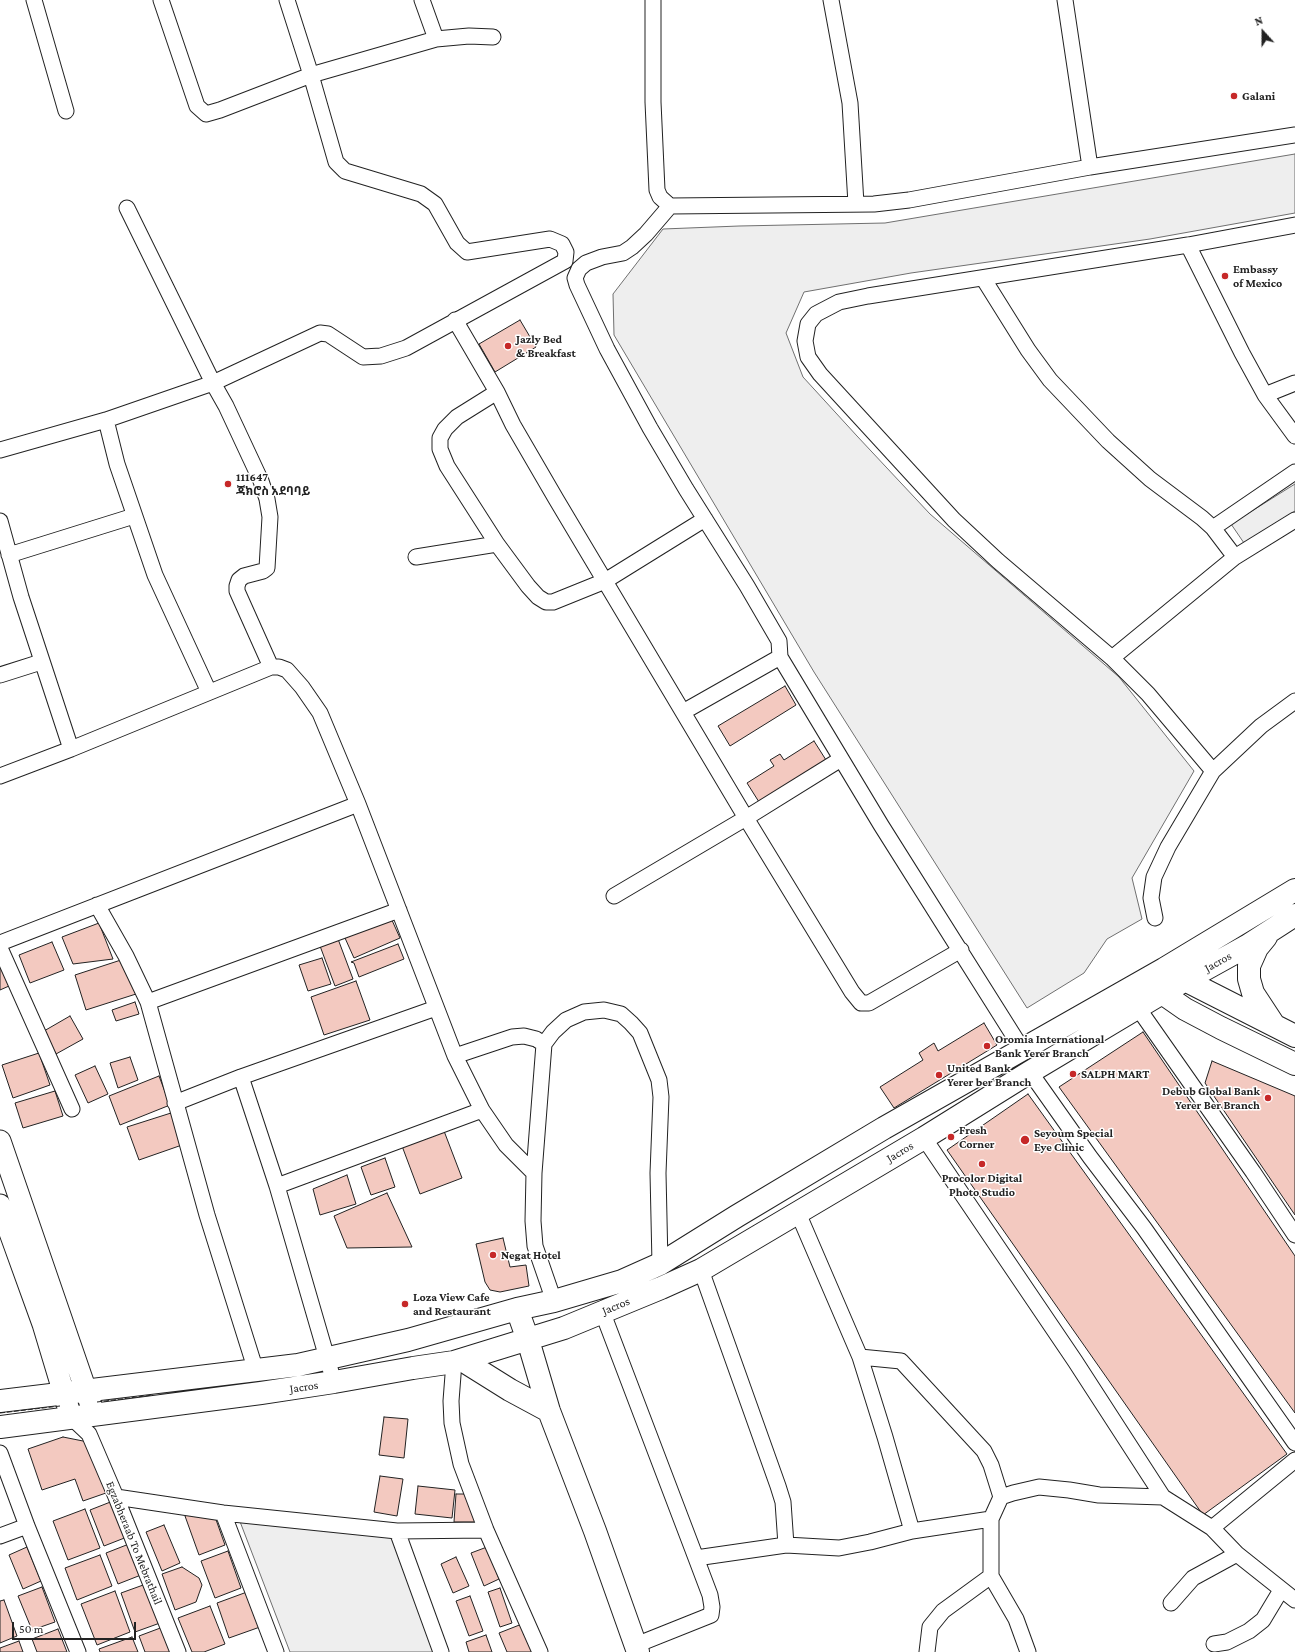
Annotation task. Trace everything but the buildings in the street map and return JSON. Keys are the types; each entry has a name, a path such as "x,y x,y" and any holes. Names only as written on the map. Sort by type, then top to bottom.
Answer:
{"main road":[{"name":"Jacros","path":"0,1401 298,1365 408,1340 517,1309 554,1301 622,1281 660,1264 878,1132 1164,969 1295,890"},
{"name":"Jacros","path":"0,1426 71,1417 92,1424 261,1393 458,1361 564,1328 701,1270 924,1138 1030,1072 1162,993 1247,946 1295,915"},
{"path":"1274,928 1257,948 1249,966 1249,979 1253,993 1274,1026"},
{"path":"1164,969 1295,1036"},
{"path":"1144,980 1186,1009 1260,1048 1295,1064"},
{"path":"0,1141 86,1390 92,1424"},
{"path":"0,1205 43,1324 71,1417"},
{"path":"517,1309 528,1340 549,1411 637,1649"},
{"path":"458,1361 549,1411"}],"street":[{"path":"34,0 66,111"},
{"path":"161,0 197,106 206,114 311,75 436,39 469,36 493,38"},
{"path":"287,0 311,75 336,162 344,171 421,194 435,204 456,243 468,252 550,239 562,244 566,252 565,261"},
{"path":"422,0 436,39"},
{"path":"654,0 653,102 657,190 660,197 670,206 856,204 909,200 1090,167 1295,134"},
{"path":"831,0 850,103 856,204"},
{"path":"1065,0 1090,167"},
{"path":"670,206 646,234 632,247 623,253 602,257 586,263 579,269 575,278 577,286 607,349 650,428 779,641 780,657 841,759 1022,1049"},
{"path":"127,208 213,383 226,406 261,481 267,499 270,517 266,568 263,571 244,576 239,580 236,591 271,667"},
{"path":"1213,771 1148,694 1112,658 998,561 954,520 820,374 808,357 805,341 808,324 816,314 839,302 868,296 1188,245 1295,225"},
{"path":"1188,245 1238,346 1265,395 1295,436"},
{"path":"565,261 579,269"},
{"path":"0,450 106,420 213,383 320,333 328,334 363,357 381,356 406,348 565,261"},
{"path":"983,278 1028,350 1050,380 1108,441 1150,479 1213,528 1234,557"},
{"path":"455,320 497,392 513,425 604,581 852,992 862,1002 869,1003 960,950"},
{"path":"1265,395 1295,383"},
{"path":"497,392 457,417 445,429 440,438 440,449 447,466 497,544 528,586 546,602 553,602 604,581 705,519"},
{"path":"106,420 117,464 155,576 209,692"},
{"path":"1213,528 1295,472"},
{"path":"9,555 134,516"},
{"path":"1112,658 1234,557 1295,520"},
{"path":"0,521 41,662 71,749"},
{"path":"416,557 497,544"},
{"path":"683,712 780,657"},
{"path":"0,675 41,662"},
{"path":"0,776 71,749 271,667 279,667 287,670 302,687 320,713 358,804 455,1056 482,1110 506,1145 534,1173"},
{"path":"1155,918 1151,898 1154,876 1168,846 1213,771 1261,726 1295,701"},
{"path":"614,896 746,818 841,759"},
{"path":"0,943 358,804"},
{"path":"97,905 126,956 148,1002 207,1215 256,1371"},
{"path":"148,1002 399,910"},
{"path":"0,948 72,1109"},
{"path":"175,1103 241,1077 436,1008"},
{"path":"1138,1008 1249,1166 1295,1235"},
{"path":"554,1301 535,1246 533,1222 534,1173 544,1044 552,1032 566,1020 584,1012 604,1010 621,1014 640,1033 659,1080 661,1097 658,1173 660,1264"},
{"path":"455,1056 512,1036 524,1036 536,1039 544,1044"},
{"path":"1030,1072 1090,1157 1144,1228 1295,1443"},
{"path":"241,1077 277,1186 329,1359 334,1382"},
{"path":"277,1186 482,1110"},
{"path":"924,1138 1075,1361 1162,1497 1212,1528 1237,1554 1295,1600"},
{"path":"798,1213 860,1357 912,1531"},
{"path":"701,1270 778,1486 782,1502 786,1545"},
{"path":"602,1311 710,1595 712,1607 711,1615 637,1649"},
{"path":"860,1357 901,1361 984,1451 991,1465 1001,1497 991,1519 991,1576 1016,1619 1028,1652"},
{"path":"458,1361 451,1401 452,1423 461,1464 486,1530 540,1652"},
{"name":"Egzabheraab To Mebrathail","path":"92,1424 116,1496 178,1652"},
{"path":"0,1453 27,1526 78,1652"},
{"path":"1212,1528 1240,1503 1295,1460"},
{"path":"1001,1497 1039,1487 1099,1495 1162,1497"},
{"path":"116,1496 222,1513 397,1531 486,1530"},
{"path":"222,1513 276,1652"},
{"path":"696,1558 786,1545 838,1548 870,1542 912,1531 991,1519"},
{"path":"0,1536 27,1526"},
{"path":"397,1531 441,1652"},
{"path":"1171,1603 1193,1578 1237,1554"},
{"path":"927,1652 930,1627 943,1611 991,1576"},
{"path":"1214,1644 1227,1642 1249,1631 1263,1620 1282,1590"}],"shaded area":[{"path":"1295,154 1295,213 1150,239 911,273 804,292 786,333 803,377 857,436 930,514 1119,677 1194,771 1132,878 1142,919 1107,939 1084,973 1027,1008 814,672 614,335 613,294 663,229 885,223"},
{"path":"1295,484 1295,511 1244,543 1231,524"},
{"path":"239,1519 390,1531 436,1652 290,1652"}],"fence":[{"path":"97,1402 153,1395"},
{"path":"0,1413 60,1406"}],"place":[{"name":"Galani","path":"1234,96"},
{"name":"Embassy of Mexico","path":"1225,276"},
{"name":"Jazly Bed & Breakfast","path":"508,346"},
{"name":"111647 ጃክሮስ አደባባይ","path":"228,484"},
{"name":"Oromia International Bank Yerer Branch","path":"987,1046"},
{"name":"SALPH MART","path":"1073,1074"},
{"name":"United Bank Yerer ber Branch","path":"939,1075"},
{"name":"Debub Global Bank Yerer Ber Branch","path":"1268,1098"},
{"name":"Fresh Corner","path":"951,1137"},
{"name":"Seyoum Special Eye Clinic","path":"1025,1140"},
{"name":"Procolor Digital Photo Studio","path":"982,1164"},
{"name":"Negat Hotel","path":"493,1255"},
{"name":"Loza View Cafe and Restaurant","path":"405,1304"}]}
